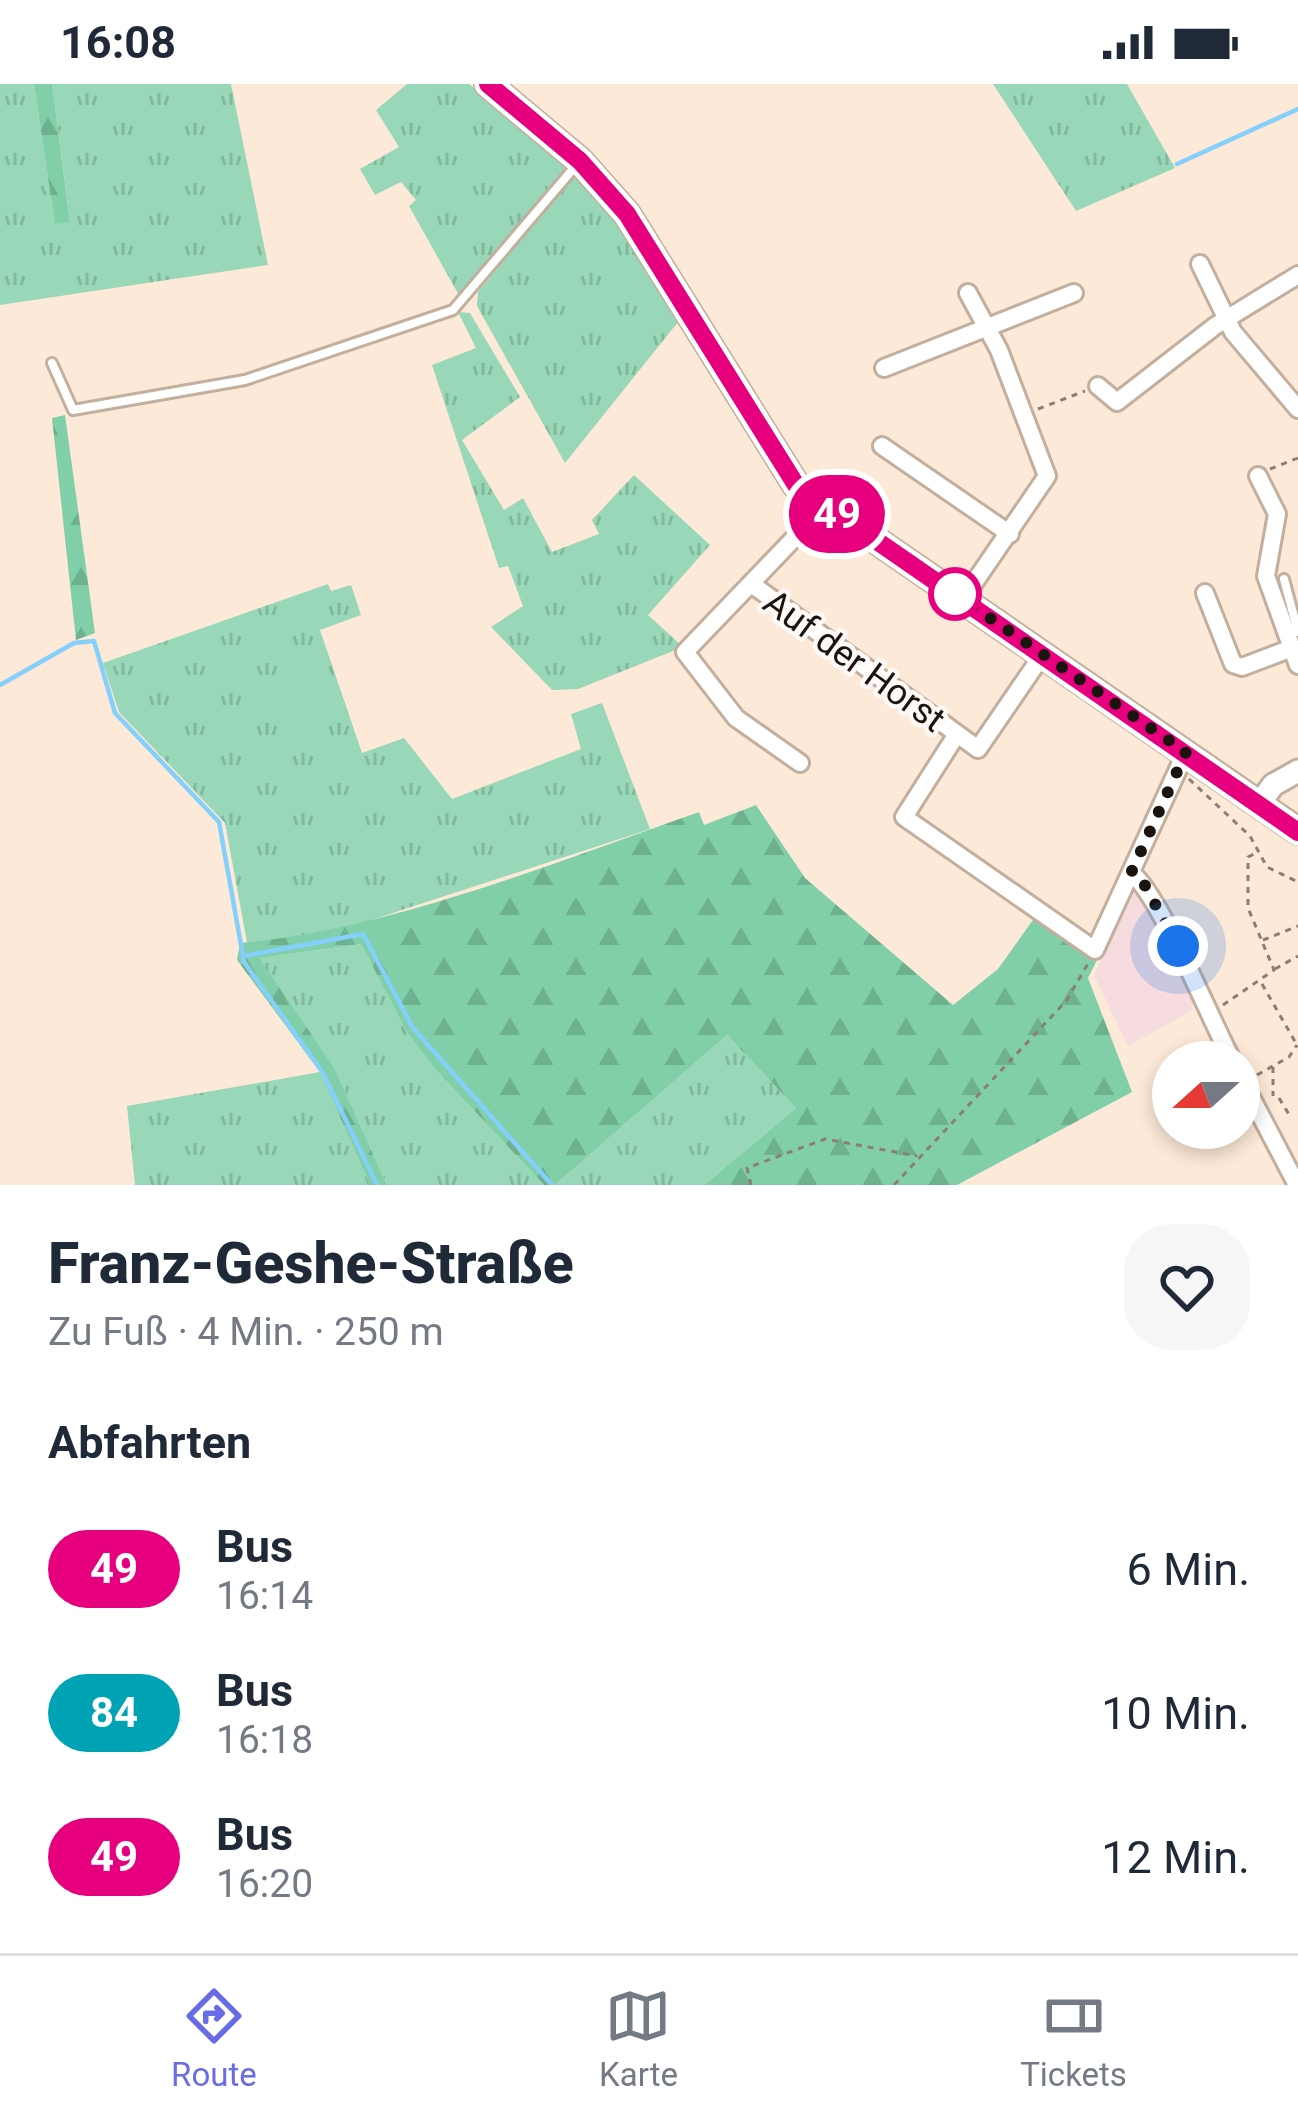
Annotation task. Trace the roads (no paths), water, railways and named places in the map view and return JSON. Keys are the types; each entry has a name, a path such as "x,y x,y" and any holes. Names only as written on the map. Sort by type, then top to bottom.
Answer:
{"main road":[{"path":"488,84 580,161 627,214 796,485 1043,654 1182,759 1260,802 1298,832"}],"street":[{"path":"1200,264 1227,321 1298,409"},
{"path":"1098,386 1117,402 1298,274"},
{"path":"962,599 1047,476 968,293"},
{"path":"884,368 1073,293"},
{"path":"882,446 1010,534"},
{"path":"1205,593 1233,664 1242,668 1296,648 1266,576 1277,514 1258,476"},
{"name":"Auf der Horst","path":"800,763 736,718 685,652 825,506"},
{"name":"Auf der Horst","path":"752,586 978,749 1043,654"},
{"name":"Auf der Horst","path":"957,734 904,817 1096,950 1131,873"},
{"path":"1182,759 1131,873 1142,880 1178,946 1221,1041"},
{"path":"1260,802 1273,785 1298,771"},
{"path":"1260,1114 1297,1185"}],"lane":[{"path":"52,363 73,410 245,380 453,310 580,161"},
{"path":"1284,579 1296,648"}],"waterway":[{"path":"1177,164 1298,109"},
{"path":"588,153 624,193"},
{"path":"0,685 74,643 94,641 115,713 219,822 244,962 323,1073 377,1185"},
{"path":"244,956 363,934 413,1028 552,1185"}]}
